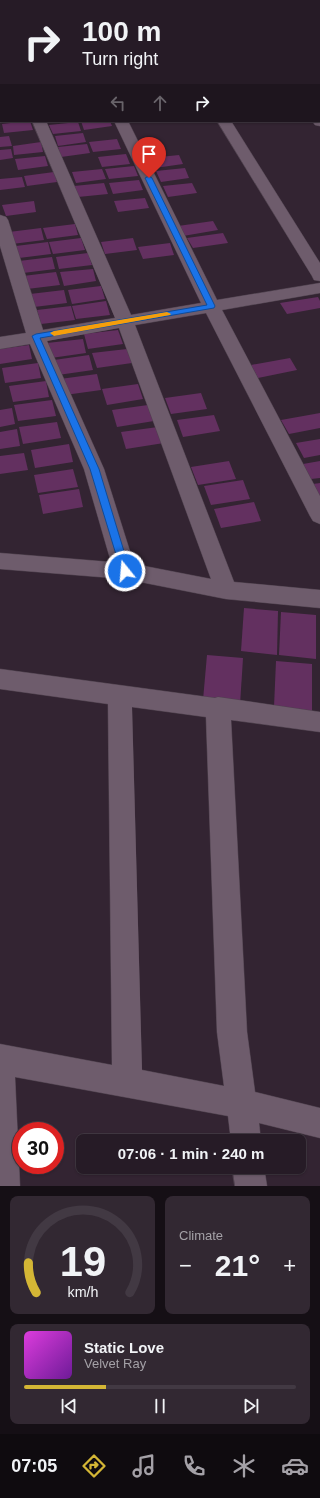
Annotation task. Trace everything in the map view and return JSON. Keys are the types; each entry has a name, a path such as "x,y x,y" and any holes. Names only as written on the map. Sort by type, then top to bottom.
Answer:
{"street":[{"path":"39,122 124,321 226,590"},
{"path":"120,122 212,306 320,516"},
{"path":"225,122 320,276"},
{"path":"0,220 36,336 94,469 125,571"},
{"path":"0,343 320,288"},
{"path":"0,561 125,571 226,590 320,599"},
{"path":"0,679 320,722"},
{"path":"120,694 127,1082"},
{"path":"218,708 232,1032 245,1134"},
{"path":"4,1186 0,1059 242,1104 320,1123"},
{"path":"249,1174 251,1186"}],"building":[{"path":"30,122 33,130 4,133 2,124"},
{"path":"78,122 81,131 53,134 49,125"},
{"path":"81,122 110,122 112,126 84,130"},
{"path":"83,133 86,142 58,146 55,136"},
{"path":"9,136 12,146 0,147 0,137"},
{"path":"117,139 121,149 93,152 89,142"},
{"path":"41,142 43,152 14,155 13,146"},
{"path":"87,144 90,153 61,157 58,147"},
{"path":"11,149 13,158 0,160 0,150"},
{"path":"126,154 130,164 102,167 98,157"},
{"path":"179,155 183,164 155,168 150,158"},
{"path":"45,156 48,166 18,170 15,159"},
{"path":"134,166 138,176 109,179 105,169"},
{"path":"185,168 189,178 161,182 156,171"},
{"path":"102,169 106,179 76,183 72,172"},
{"path":"54,172 57,182 27,186 24,176"},
{"path":"22,177 25,187 0,190 0,179"},
{"path":"139,180 143,190 113,194 109,183"},
{"path":"104,183 108,194 78,197 74,186"},
{"path":"192,183 197,193 168,197 163,186"},
{"path":"145,198 149,208 118,212 114,201"},
{"path":"34,201 36,212 6,216 2,205"},
{"path":"213,221 218,230 183,236 178,226"},
{"path":"75,224 78,235 47,239 43,228"},
{"path":"41,228 44,240 12,244 9,232"},
{"path":"223,233 228,243 193,248 187,238"},
{"path":"81,238 85,250 53,254 49,242"},
{"path":"133,238 137,250 105,254 101,242"},
{"path":"48,242 51,254 19,258 16,246"},
{"path":"170,243 174,255 143,259 138,247"},
{"path":"88,253 92,265 59,269 56,257"},
{"path":"52,257 55,269 23,273 19,261"},
{"path":"93,269 96,281 64,286 60,272"},
{"path":"56,272 60,285 27,289 23,276"},
{"path":"101,286 105,299 72,304 68,290"},
{"path":"64,290 67,303 34,307 30,294"},
{"path":"318,297 320,301 320,308 287,314 280,303"},
{"path":"106,301 110,315 76,319 72,306"},
{"path":"71,306 75,320 41,324 37,310"},
{"path":"118,330 123,344 88,349 84,334"},
{"path":"83,339 86,353 51,358 47,343"},
{"path":"29,345 32,359 0,364 0,349"},
{"path":"127,349 132,363 97,368 92,353"},
{"path":"89,355 93,370 58,375 54,360"},
{"path":"290,358 297,370 258,378 251,365"},
{"path":"38,363 41,378 5,383 2,368"},
{"path":"97,374 101,390 65,395 60,379"},
{"path":"46,381 49,397 13,402 9,386"},
{"path":"138,384 143,399 107,405 102,389"},
{"path":"201,393 207,409 171,414 165,398"},
{"path":"52,400 56,416 18,421 14,405"},
{"path":"148,405 154,421 117,427 112,410"},
{"path":"12,408 15,424 0,427 0,410"},
{"path":"320,413 320,428 289,434 281,420"},
{"path":"214,415 220,431 183,437 177,420"},
{"path":"57,422 61,438 23,444 19,427"},
{"path":"158,427 164,443 126,449 121,432"},
{"path":"17,429 20,446 0,449 0,432"},
{"path":"320,439 320,455 304,458 296,443"},
{"path":"69,444 73,462 35,468 31,450"},
{"path":"24,453 28,470 0,474 0,456"},
{"path":"229,461 236,479 198,485 191,467"},
{"path":"320,461 320,478 311,479 303,464"},
{"path":"73,469 78,487 38,493 34,475"},
{"path":"243,480 250,499 211,505 204,486"},
{"path":"320,483 320,497 313,484"},
{"path":"79,489 83,507 43,514 39,495"},
{"path":"254,502 261,521 221,528 214,509"},
{"path":"244,608 278,611 277,655 241,651"},
{"path":"281,612 316,615 316,659 279,655"},
{"path":"207,655 243,658 240,705 203,700"},
{"path":"276,661 312,664 312,712 274,707"}],"slow traffic":[{"path":"54,333 167,314"}],"route":[{"path":"125,571 94,469 36,336 212,306 149,178"}]}
